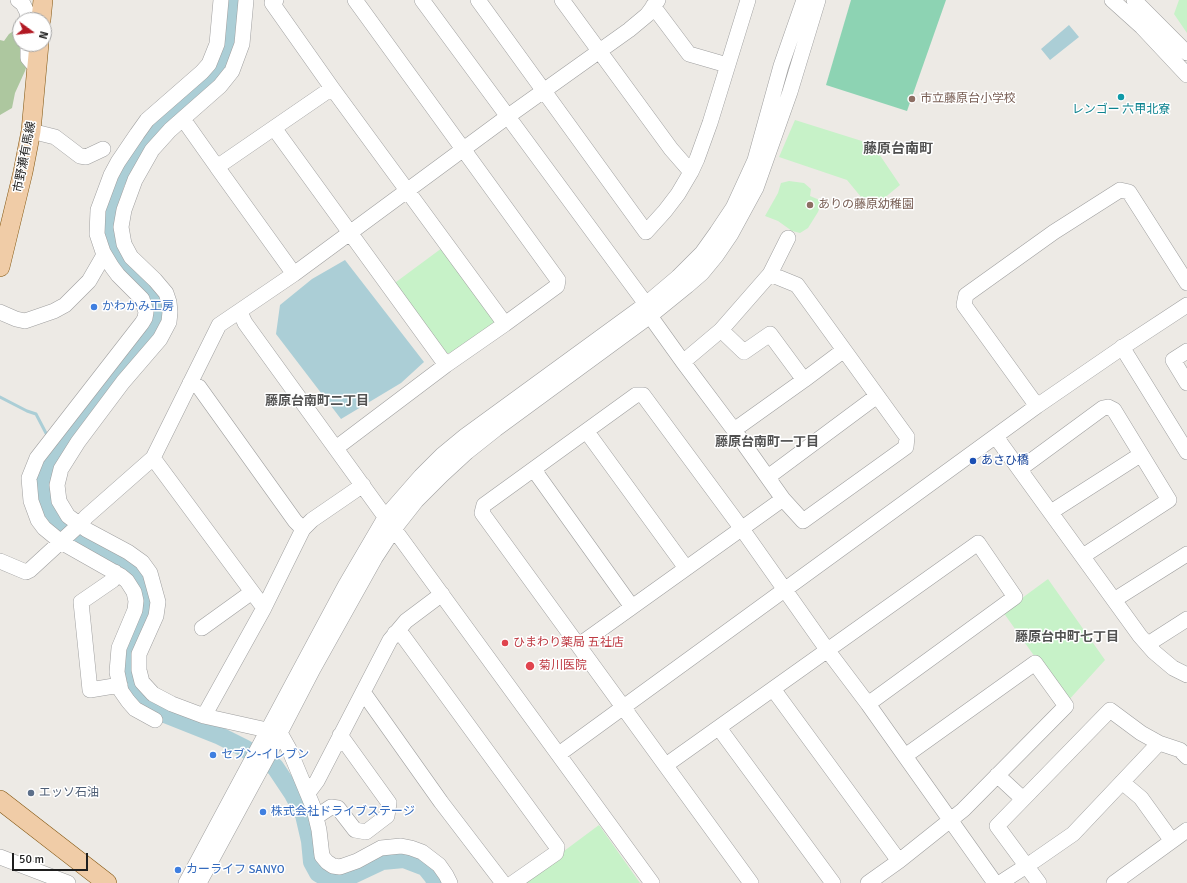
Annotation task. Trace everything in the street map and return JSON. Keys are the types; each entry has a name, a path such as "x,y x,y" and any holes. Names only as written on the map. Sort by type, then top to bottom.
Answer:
{"main road":[{"path":"42,12 43,0"},
{"name":"市野瀬有馬線","path":"0,267 23,172 31,131 39,52"},
{"path":"0,800 107,883"}],"street":[{"path":"18,0 23,4 27,12"},
{"path":"155,720 135,709 128,701 120,686 117,672 119,648 135,610 136,601 134,592 127,581 115,572 44,528 34,512 29,493 30,478 37,458 142,323 146,312 142,299 118,275 104,255 97,234 98,210 109,180 147,120 202,72 209,64 217,44 221,0"},
{"path":"246,0 242,44 232,71 220,86 182,120 152,150 137,171 124,210 121,227 124,244 131,257 166,293 170,312 169,322 160,339 123,382 78,442 61,469 58,485 59,501 77,527 128,552 142,562 150,573 158,602 156,616 139,654 139,670 142,682 153,694 172,704 269,739 289,749 316,817 322,856 333,866 340,867 349,865 381,848 401,846 422,852 439,865 450,883"},
{"path":"276,0 272,3 504,324"},
{"path":"336,448 446,365 557,286 558,280 355,0"},
{"path":"422,0 648,310 683,362 783,499 803,521 906,447 907,437 797,285 770,274"},
{"path":"478,0 646,232 665,211 691,172 710,123 748,0"},
{"path":"562,0 671,149 691,172"},
{"path":"269,739 313,669 371,565 394,530 416,501 467,452 648,310 702,253 733,208 755,160 781,66 804,0"},
{"path":"186,883 255,765 345,586 386,516 421,476 442,455 465,436 702,273 732,234 756,188 790,92 818,0"},
{"path":"1112,0 1142,27 1187,76"},
{"path":"1134,0 1159,23 1187,53"},
{"path":"0,562 26,572 30,570 86,517 153,458 219,326 294,274 507,117 629,30 646,15 656,3 689,54 727,65"},
{"path":"28,52 28,58 33,64 38,63"},
{"path":"217,167 332,88"},
{"path":"182,120 294,274"},
{"path":"274,128 446,365"},
{"path":"31,131 55,137 80,156 86,157 103,149"},
{"path":"119,162 137,171"},
{"path":"1037,406 964,305 966,295 1054,232 1120,190 1128,192 1187,283"},
{"path":"683,362 721,330 770,274 788,238"},
{"path":"0,312 25,321 54,311 65,305 89,281 98,268 104,255"},
{"path":"559,754 1037,406 1122,347 1187,305"},
{"path":"240,312 245,323 386,516 394,530 652,883"},
{"path":"721,330 744,352 770,334 804,380"},
{"path":"1122,347 1187,452"},
{"path":"734,430 844,350"},
{"path":"1187,351 1173,360 1187,383"},
{"path":"190,383 200,387 295,521 303,529"},
{"path":"751,883 482,513 484,505 587,432 636,395 643,395 742,529 995,883"},
{"path":"768,477 877,396"},
{"path":"1020,469 1103,408 1108,407 1114,410 1168,500 1083,556"},
{"path":"587,432 686,568"},
{"path":"996,437 1114,600 1154,652 1173,668 1187,675"},
{"path":"1051,512 1140,455"},
{"path":"153,458 264,608"},
{"path":"534,470 632,607"},
{"path":"204,716 264,608 303,529 312,520 363,485"},
{"path":"579,646 783,499"},
{"path":"666,765 978,543 1015,597 868,704"},
{"path":"1114,600 1187,554"},
{"path":"115,572 113,580 81,602 90,690 120,686"},
{"path":"202,628 252,592"},
{"path":"308,794 395,633 406,621 442,594"},
{"path":"1148,644 1187,619"},
{"path":"395,633 403,636 557,847 556,853 513,883"},
{"path":"868,883 899,861 963,810 1066,706 1035,663 905,756"},
{"path":"773,689 899,861"},
{"path":"363,692 441,802 502,883"},
{"path":"1039,883 997,826 1110,710 1141,733 1158,743 1180,750 1187,757"},
{"path":"719,728 833,883"},
{"path":"316,817 331,807 338,808 355,830 366,832 387,816 389,803 340,735"},
{"path":"1000,883 1073,834 1158,743"},
{"path":"199,883 255,765"},
{"path":"997,775 1023,799"},
{"path":"1122,782 1141,798 1172,841"},
{"path":"1114,883 1187,830"},
{"path":"0,857 68,883"}],"green space":[{"path":"851,0 946,0 907,111 826,85"},
{"path":"1179,0 1187,0 1187,33 1174,14"},
{"path":"12,32 12,52 31,52 25,71 15,93 12,108 0,115 0,40 4,41"},
{"path":"795,120 865,142 877,151 900,185 871,209 847,180 779,157"},
{"path":"789,181 804,183 811,189 810,196 822,201 818,212 808,228 800,233 792,231 778,221 765,216 778,193 781,183"},
{"path":"442,248 495,319 493,325 453,353 445,353 392,285"},
{"path":"1048,579 1105,660 1067,702 1003,612"},
{"path":"599,825 640,883 521,883"}],"water":[{"path":"1069,25 1079,37 1050,60 1041,49"},
{"path":"345,260 424,362 401,383 341,419 276,334 280,305 312,279"}],"waterway":[{"path":"231,0 223,54 216,70 173,109 145,140 116,182 106,216 107,238 115,257 152,296 155,313 149,326 53,453 43,477 43,494 46,508 55,523 73,537 122,563 137,575 144,594 143,611 128,653 128,670 132,691 147,707 220,736 244,748 275,767 293,794 304,815 310,841 312,862 318,873 328,879 340,881 382,861 404,859 425,867 436,883"},
{"path":"0,397 36,414 48,437"},
{"path":"52,446 53,453"}],"place":[{"name":"レンゴー 六甲北寮","path":"1121,97"},
{"name":"市立藤原台小学校","path":"912,99"},
{"name":"ありの藤原幼稚園","path":"810,205"},
{"name":"かわかみ工房","path":"94,307"},
{"name":"あさひ橋","path":"973,461"},
{"name":"ひまわり薬局 五社店","path":"505,643"},
{"name":"菊川医院","path":"530,666"},
{"name":"セブン-イレブン","path":"213,755"},
{"name":"エッソ石油","path":"31,793"},
{"name":"株式会社ドライブステージ","path":"263,812"},
{"name":"カーライフ SANYO","path":"178,870"}],"district":[{"name":"藤原台南町","path":"898,149"},
{"name":"藤原台南町二丁目","path":"317,402"},
{"name":"藤原台南町一丁目","path":"767,443"},
{"name":"藤原台中町七丁目","path":"1067,638"}]}
